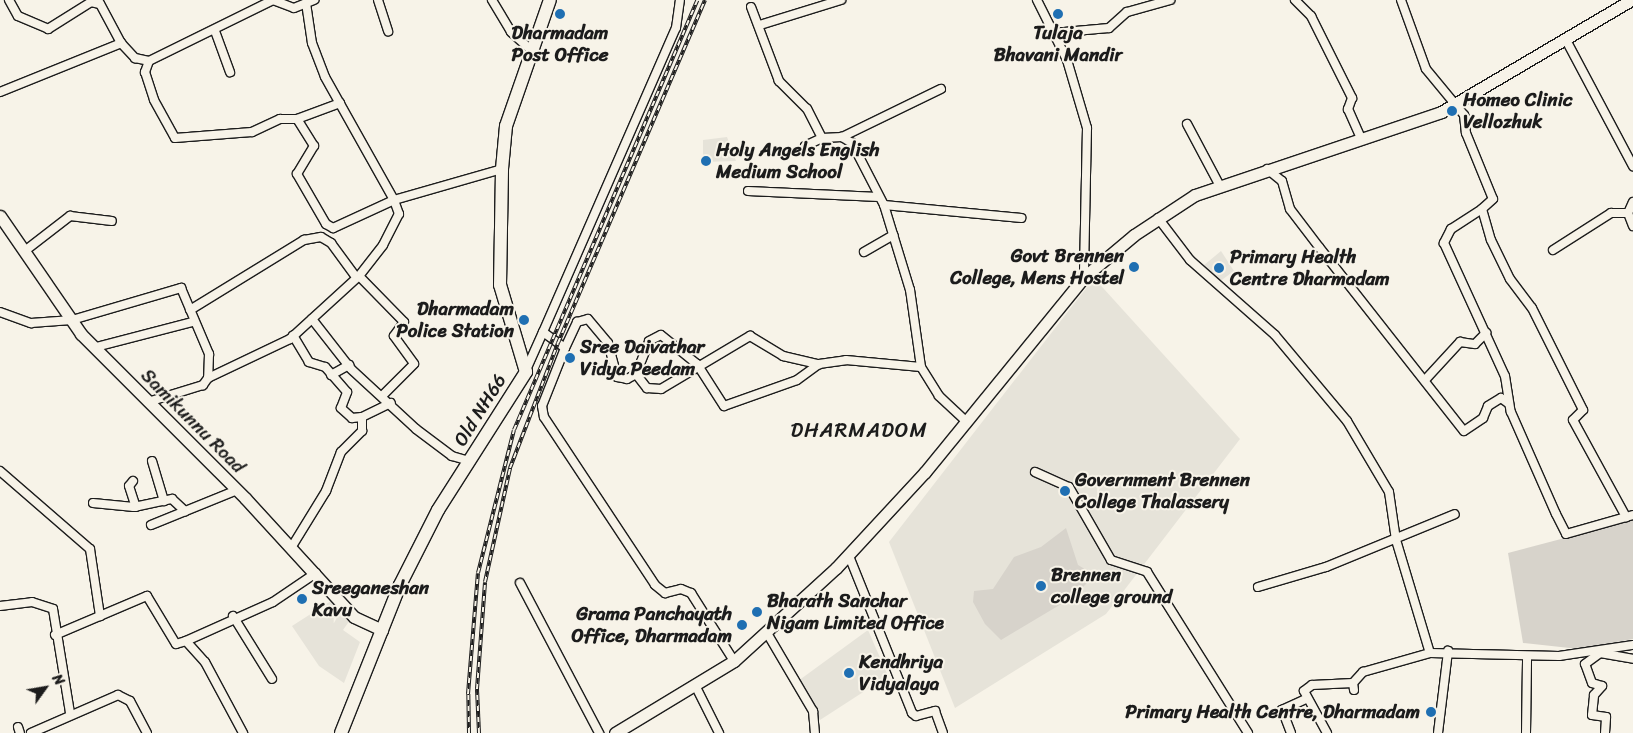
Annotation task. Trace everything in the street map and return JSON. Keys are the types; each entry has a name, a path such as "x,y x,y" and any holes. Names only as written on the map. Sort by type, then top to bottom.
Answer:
{"main road":[{"name":"Old NH66","path":"341,733 382,630 438,510 526,372 500,285 502,169 506,126 550,0"},
{"path":"615,733 734,660 766,633 848,556 1084,277 1158,218 1220,186 1267,169 1362,140 1459,103 1631,0"},
{"name":"Samikunnu Road","path":"0,216 26,250 72,320 96,347 148,402 237,490 316,573 354,617 382,630"}],"street":[{"path":"9,0 18,16 48,29 91,2 99,2 121,42 135,58 149,60 215,31 273,0 294,8 314,0"},
{"path":"378,0 388,31"},
{"path":"492,0 511,32 533,52"},
{"path":"526,372 676,28 680,0"},
{"path":"760,25 841,0"},
{"path":"1037,0 1067,60 1087,128 1084,277"},
{"path":"1053,33 1109,28 1127,12 1170,0"},
{"path":"1295,0 1311,16 1352,98 1348,109 1362,140"},
{"path":"1401,0 1426,69 1459,103 1493,199 1482,209 1451,229 1444,243 1505,376 1508,403 1566,534 1629,516 1573,420 1583,410 1532,308 1506,271 1482,209"},
{"path":"148,402 203,385 208,378 293,336 358,276 383,245 399,214 394,200 317,59 306,3"},
{"path":"751,7 760,25 779,81 807,109 822,138"},
{"path":"215,31 230,72"},
{"path":"1566,40 1633,166"},
{"path":"0,92 121,42"},
{"path":"149,60 145,72 154,100 175,138 252,132 280,119 297,119 340,104"},
{"path":"805,146 822,138 842,138 941,89"},
{"path":"297,119 314,146 297,174 326,224 333,228 394,200 502,169"},
{"path":"1188,124 1220,186"},
{"path":"842,138 855,148 884,205 910,290 921,367 939,396 965,420"},
{"path":"1267,169 1282,181 1290,209 1464,431 1483,418 1488,406 1501,398 1508,403"},
{"path":"748,191 783,195 879,197"},
{"path":"1633,202 1628,213 1633,226"},
{"path":"884,205 1021,218"},
{"path":"1553,250 1611,214 1628,213"},
{"path":"26,250 70,216 112,221"},
{"path":"1158,218 1190,260 1275,335 1347,421 1389,492 1396,540 1430,653"},
{"path":"864,252 894,234"},
{"path":"190,310 304,240 321,237 331,243 358,276 404,322 394,336 414,364 383,395"},
{"path":"0,312 31,323 72,320 181,288 193,322 209,354 208,378"},
{"path":"636,374 617,377 603,333 585,317 577,322 565,348 542,406 544,417 655,585 665,593 681,589 691,593 734,660"},
{"path":"312,319 349,365 438,447 470,461"},
{"path":"96,347 193,322"},
{"path":"543,332 565,348"},
{"path":"1425,380 1460,342 1475,344 1486,333"},
{"path":"293,336 309,362 325,367 346,392 341,408 352,418 362,418 390,403"},
{"path":"636,374 649,340 656,336 680,346 697,364 724,406 797,380 819,364"},
{"path":"636,374 647,388 656,389 697,364 750,336 793,360 819,364 846,360 921,367"},
{"path":"331,375 349,365"},
{"path":"291,548 326,491 341,452 362,431 362,418"},
{"path":"152,461 164,501"},
{"path":"0,471 90,549 100,616"},
{"path":"1035,472 1069,487 1111,560 1147,572 1248,733"},
{"path":"133,481 128,486 136,507"},
{"path":"151,525 237,490"},
{"path":"93,503 136,507 164,501 176,501 185,511"},
{"path":"1258,587 1396,540 1455,514"},
{"path":"848,556 912,713 916,716 935,711 943,733"},
{"path":"55,635 147,596 176,644 186,642 233,616 273,602 316,573"},
{"path":"520,583 599,733"},
{"path":"0,606 32,602 49,606 70,713"},
{"path":"233,616 272,680"},
{"path":"766,633 813,711 815,733"},
{"path":"186,642 205,662 243,733"},
{"path":"1327,733 1306,699 1304,691 1312,685 1354,687 1364,672 1430,653 1448,651 1527,658 1600,653 1633,645"},
{"path":"1438,733 1448,651"},
{"path":"1605,733 1606,717 1592,715 1594,695 1602,686 1592,682 1585,664 1600,653 1633,659"},
{"path":"1526,733 1527,658"},
{"path":"696,685 719,733"},
{"path":"31,733 70,713 118,695 130,701 147,733"},
{"path":"1291,733 1282,710 1306,699"}],"shaded area":[{"path":"727,137 736,161 703,162 703,140"},
{"name":"Primary Health Centre Dharmadam","path":"1221,251 1234,271 1219,282 1203,266"},
{"name":"Government Brennen College Thalassery","path":"1094,278 1240,439 1106,614 955,708 889,542"},
{"path":"1633,520 1633,639 1579,649 1523,643 1508,553"},
{"path":"1066,528 1078,565 1095,575 1073,597 1001,640 985,624 973,602 974,591 993,589 1014,557 1041,547"},
{"path":"334,599 350,620 343,630 360,642 344,683 319,666 292,626"},
{"name":"Kendhriya Vidyalaya","path":"868,630 888,676 820,720 798,681"}],"railway":[{"path":"469,733 468,694 478,573 514,430 697,0"},
{"path":"479,733 477,689 485,582 510,468 558,343 705,0"}],"place":[{"name":"Dharmadam Post Office","path":"560,14"},
{"name":"Tulaja Bhavani Mandir","path":"1058,14"},
{"name":"Homeo Clinic Vellozhuk","path":"1452,111"},
{"name":"Holy Angels English Medium School","path":"706,161"},
{"name":"Govt Brennen College, Mens Hostel","path":"1134,267"},
{"name":"Primary Health Centre Dharmadam","path":"1219,268"},
{"name":"Dharmadam Police Station","path":"524,320"},
{"name":"Sree Daivathar Vidya Peedam","path":"570,358"},
{"name":"Government Brennen College Thalassery","path":"1065,491"},
{"name":"Brennen college ground","path":"1041,586"},
{"name":"Sreeganeshan Kavu","path":"302,599"},
{"name":"Bharath Sanchar Nigam Limited Office","path":"757,612"},
{"name":"Grama Panchayath Office, Dharmadam","path":"742,625"},
{"name":"Kendhriya Vidyalaya","path":"849,673"},
{"name":"Primary Health Centre, Dharmadam","path":"1431,712"}],"district":[{"name":"DHARMADOM","path":"859,430"}]}
